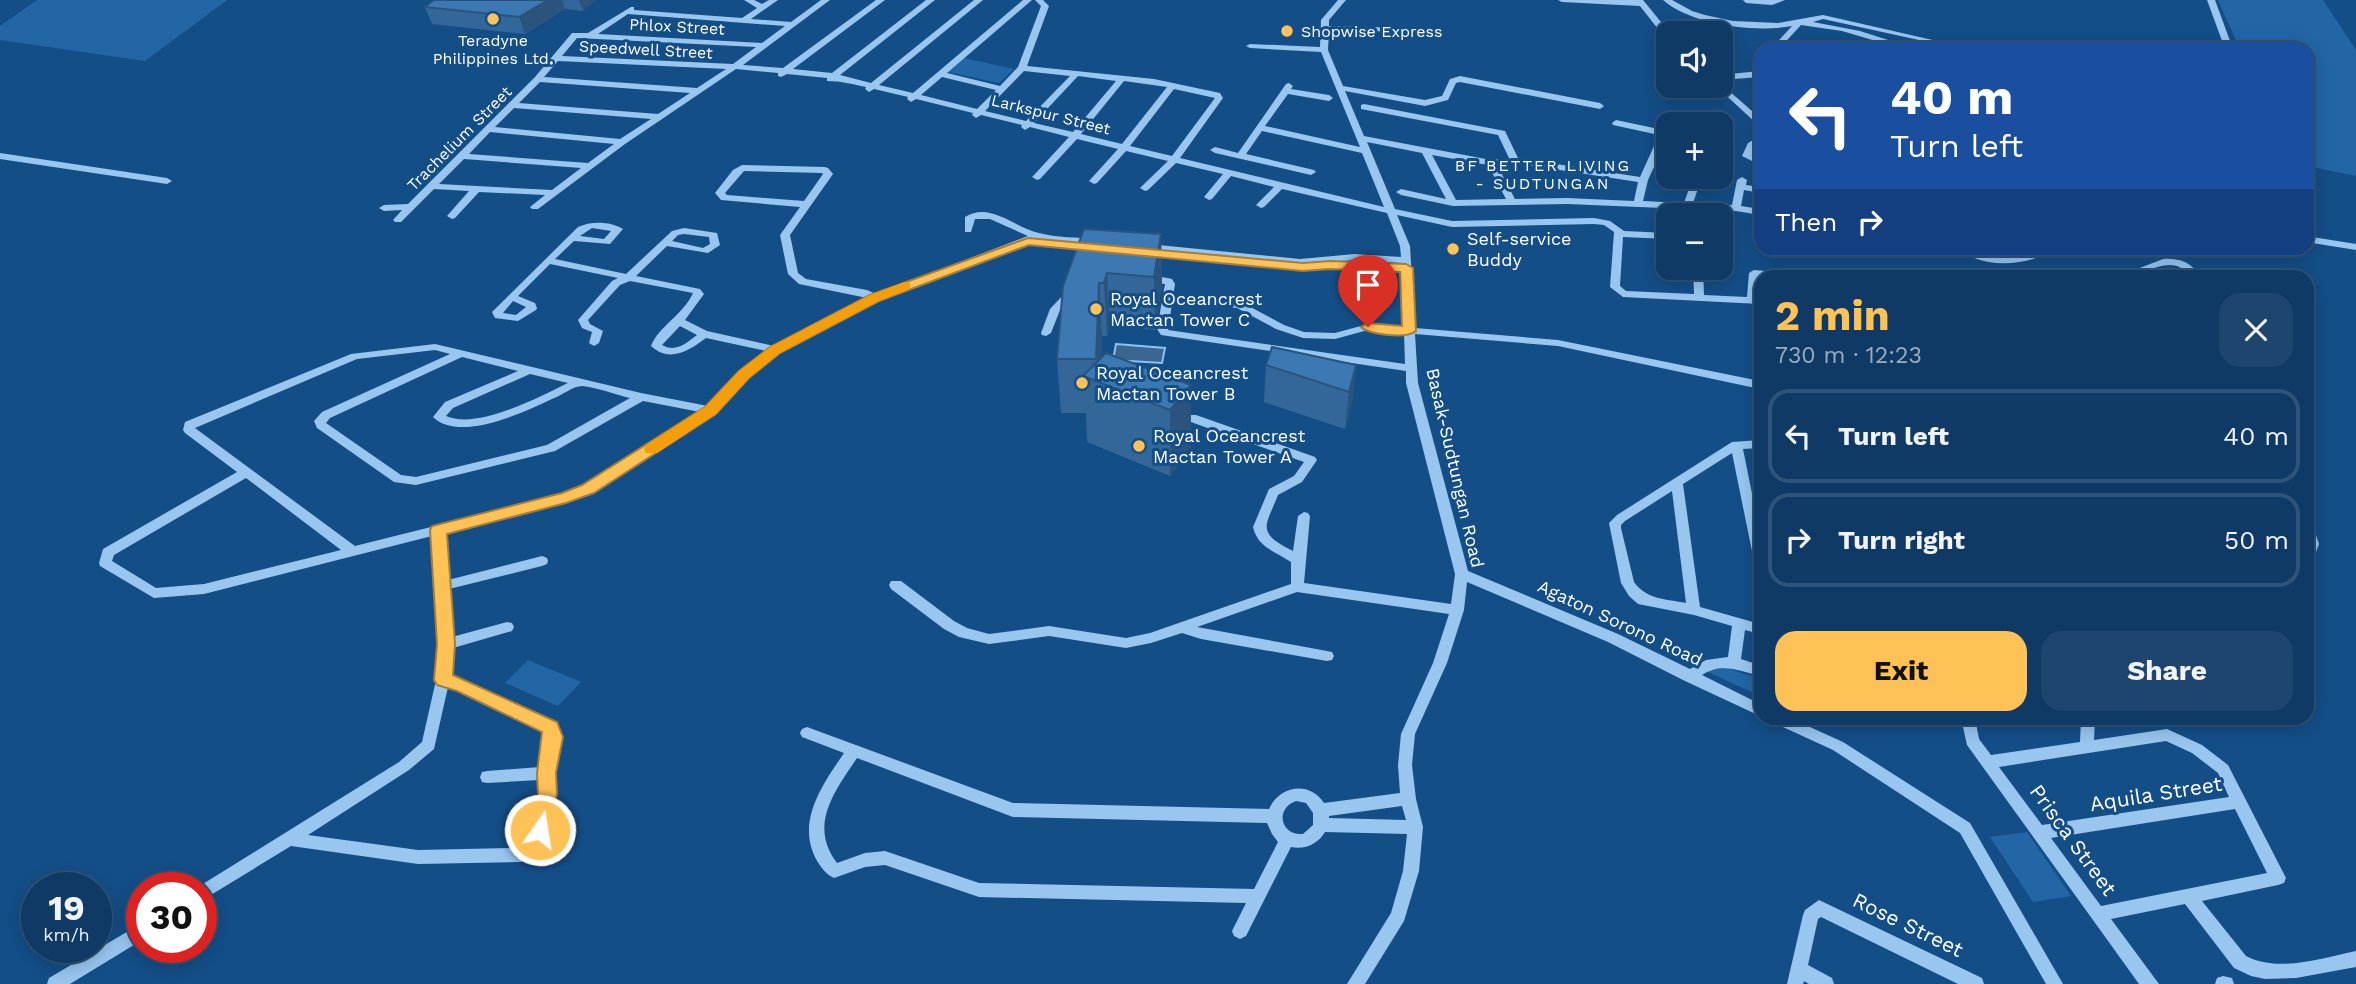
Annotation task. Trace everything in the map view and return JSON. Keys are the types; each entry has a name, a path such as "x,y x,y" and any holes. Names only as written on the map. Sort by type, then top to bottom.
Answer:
{"street":[{"path":"748,0 762,8"},
{"path":"743,21 774,0"},
{"path":"534,207 622,142 733,68 826,0"},
{"path":"783,73 881,0"},
{"path":"831,78 931,0"},
{"path":"871,87 979,0"},
{"path":"912,98 1028,0"},
{"path":"978,114 1021,68 1045,6 1039,0"},
{"name":"Basak-Sudtungan Road","path":"1342,0 1325,20 1324,50 1405,246 1415,398 1462,574 1457,610 1440,663 1408,734 1405,765 1408,799 1415,827 1411,871 1398,916 1355,984"},
{"path":"1562,0 1641,2 1656,21"},
{"path":"1667,0 1683,11 1760,26 1779,26 1823,17 1932,42"},
{"path":"1746,1 1772,3 1781,0"},
{"path":"2211,0 2226,42"},
{"name":"Trachelium Street","path":"398,220 538,79 575,35 590,36 638,5"},
{"path":"627,12 790,24"},
{"path":"1781,42 1800,22"},
{"path":"1800,22 1883,42"},
{"path":"1325,29 1404,30"},
{"name":"Phlox Street","path":"590,36 762,46"},
{"path":"1250,46 1324,50"},
{"name":"Speedwell Street","path":"557,58 733,68"},
{"name":"Larkspur Street","path":"733,68 831,78 1280,187 1331,202 1347,202 1391,210"},
{"path":"1021,68 1122,79 1217,95 1219,98 1172,161 1145,188"},
{"path":"940,74 1002,89"},
{"path":"1026,126 1076,75"},
{"path":"1733,77 1754,75"},
{"path":"538,79 697,91"},
{"path":"1037,177 1074,138 1122,79"},
{"path":"1341,88 1425,103 1445,98 1453,81 1460,79 1600,106"},
{"path":"1094,181 1123,149 1172,86"},
{"path":"1240,156 1288,89 1329,98"},
{"path":"1733,97 1754,116"},
{"path":"512,105 659,117"},
{"path":"1364,107 1497,132 1504,136 1514,160"},
{"path":"1616,123 1656,131"},
{"path":"1260,128 1364,151"},
{"path":"487,130 622,142"},
{"path":"1359,138 1490,163 1514,160 1643,180"},
{"path":"1754,143 1747,156 1754,159"},
{"path":"1215,150 1311,172"},
{"path":"1425,150 1453,203"},
{"path":"1638,203 1643,180 1656,153"},
{"path":"0,156 167,181"},
{"path":"461,156 590,166"},
{"path":"1490,163 1512,202"},
{"path":"805,204 724,198 720,193 742,168 825,170 828,174 785,235 793,274 803,282 867,293 875,298"},
{"path":"1209,197 1228,175"},
{"path":"1736,208 1742,183 1754,188"},
{"path":"432,186 553,193"},
{"path":"1261,205 1280,187"},
{"path":"452,216 476,189"},
{"path":"1401,192 1453,203 1656,204"},
{"path":"384,208 411,207"},
{"path":"1733,208 1754,211"},
{"path":"1391,210 1452,224 1607,222 1619,231 1615,288 1623,294 1754,301"},
{"path":"968,230 970,217 987,215 1031,238 1104,246"},
{"path":"1619,234 1656,236"},
{"path":"512,297 572,238"},
{"path":"245,473 108,552 105,563 154,593 204,589 566,498 588,489 710,410 744,374 775,350 875,298 1031,238"},
{"path":"2314,241 2356,247"},
{"path":"594,343 598,331 586,326 583,320 616,283 629,276 665,243"},
{"path":"2327,243 2356,257"},
{"path":"1131,249 1303,267 1330,261 1407,264"},
{"path":"1978,256 1982,259 2007,260 2031,256"},
{"path":"548,261 696,291 699,294 697,300 656,346 674,353 705,334"},
{"path":"2152,270 2171,261 2187,264 2192,270"},
{"path":"1129,278 1168,281 1170,284 1162,329 1165,333 1411,368"},
{"path":"1698,280 1699,297"},
{"path":"1046,333 1055,309 1070,298 1074,286"},
{"path":"1188,300 1239,305 1280,327 1303,335 1335,336 1368,327 1558,343 1754,384"},
{"path":"679,321 705,334 775,350"},
{"path":"352,551 189,430 189,425 355,356 435,347 640,397 710,410"},
{"path":"462,353 326,415 320,421 321,425 398,479 416,481 551,448 640,397"},
{"path":"531,369 449,405 439,417 456,426 526,409 581,381"},
{"path":"1192,418 1311,460 1298,479 1273,492 1259,527 1264,540 1270,546 1298,560"},
{"path":"1754,444 1736,445 1615,523 1628,583 1643,600 1694,610 1754,627"},
{"path":"1736,445 1754,532"},
{"path":"1677,483 1694,610"},
{"path":"1297,587 1304,516"},
{"path":"217,884 404,766 429,745 443,680 446,644 438,530"},
{"path":"442,586 542,561"},
{"name":"Agaton Sorono Road","path":"1462,574 1575,621 1754,707"},
{"path":"896,585 949,625 964,633 989,639 1049,631 1126,643 1151,638 1297,587 1457,610"},
{"path":"1734,662 1740,623"},
{"path":"446,644 507,627"},
{"path":"1182,627 1201,634 1327,656"},
{"path":"1690,677 1707,664 1734,662 1754,669"},
{"path":"291,839 418,857 520,855 536,839 547,794 547,773 553,737 550,727 461,685 443,680"},
{"path":"1796,725 1839,747 1965,828 2055,984"},
{"name":"Prisca Street","path":"1969,725 1972,741 2140,973 2151,984"},
{"path":"2087,745 2088,725"},
{"path":"807,733 1013,810 1273,816"},
{"path":"1988,762 2167,734 2197,749 2223,769 2278,878 2099,914"},
{"path":"853,751 826,793 816,817 816,839 824,860 834,871 865,860 886,858 979,890 1256,896"},
{"path":"487,777 547,773"},
{"path":"1293,796 1310,799 1322,818 1319,832 1305,840 1288,838 1277,829 1273,816 1279,803 1293,796"},
{"path":"1322,818 1408,799"},
{"name":"Aquila Street","path":"2038,833 2238,802"},
{"path":"1322,818 1415,827"},
{"path":"1240,931 1288,838"},
{"path":"2188,896 2240,962 2250,968 2298,970 2356,958"},
{"name":"Rose Street","path":"1796,977 1811,915 1819,908 1976,984"},
{"path":"55,984 126,941"},
{"path":"1796,977 1826,984"}],"shaded area":[{"path":"37,0 227,0 145,61 0,40 0,26"},
{"path":"2218,0 2323,0 2356,50 2356,176 2314,167 2314,42 2237,42"},
{"path":"964,58 1014,69 999,83 948,72"},
{"path":"1116,344 1165,348 1162,363 1113,360"},
{"path":"528,660 581,682 558,706 505,683"},
{"path":"1727,668 1754,677 1754,693 1706,671"},
{"path":"2027,832 2071,896 2033,902 1990,837"}],"building":[{"path":"434,0 548,0 519,17 425,7"},
{"path":"1084,229 1161,234 1154,277 1107,273 1104,283 1099,283 1096,359 1057,359 1063,286"},
{"path":"1272,347 1356,365 1349,392 1266,365"},
{"path":"1106,353 1191,385 1170,410 1083,376"}],"slow traffic":[{"path":"651,449 710,410 733,389 744,374 775,350 875,298 905,286"}],"place":[{"name":"Teradyne Philippines Ltd.","path":"493,19"},
{"name":"Shopwise Express","path":"1287,31"},
{"name":"Self-service Buddy","path":"1453,249"},
{"name":"Royal Oceancrest Mactan Tower C","path":"1096,309"},
{"name":"Royal Oceancrest Mactan Tower B","path":"1082,383"},
{"name":"Royal Oceancrest Mactan Tower A","path":"1139,446"}],"district":[{"name":"BF BETTER LIVING - SUDTUNGAN","path":"1543,174"}],"route":[{"path":"540,830 553,737 550,727 461,685 443,680 446,644 438,530 566,498 588,489 710,410 733,389 744,374 775,350 875,298 1028,242 1303,267 1330,265 1406,268 1409,331 1368,327"}]}
